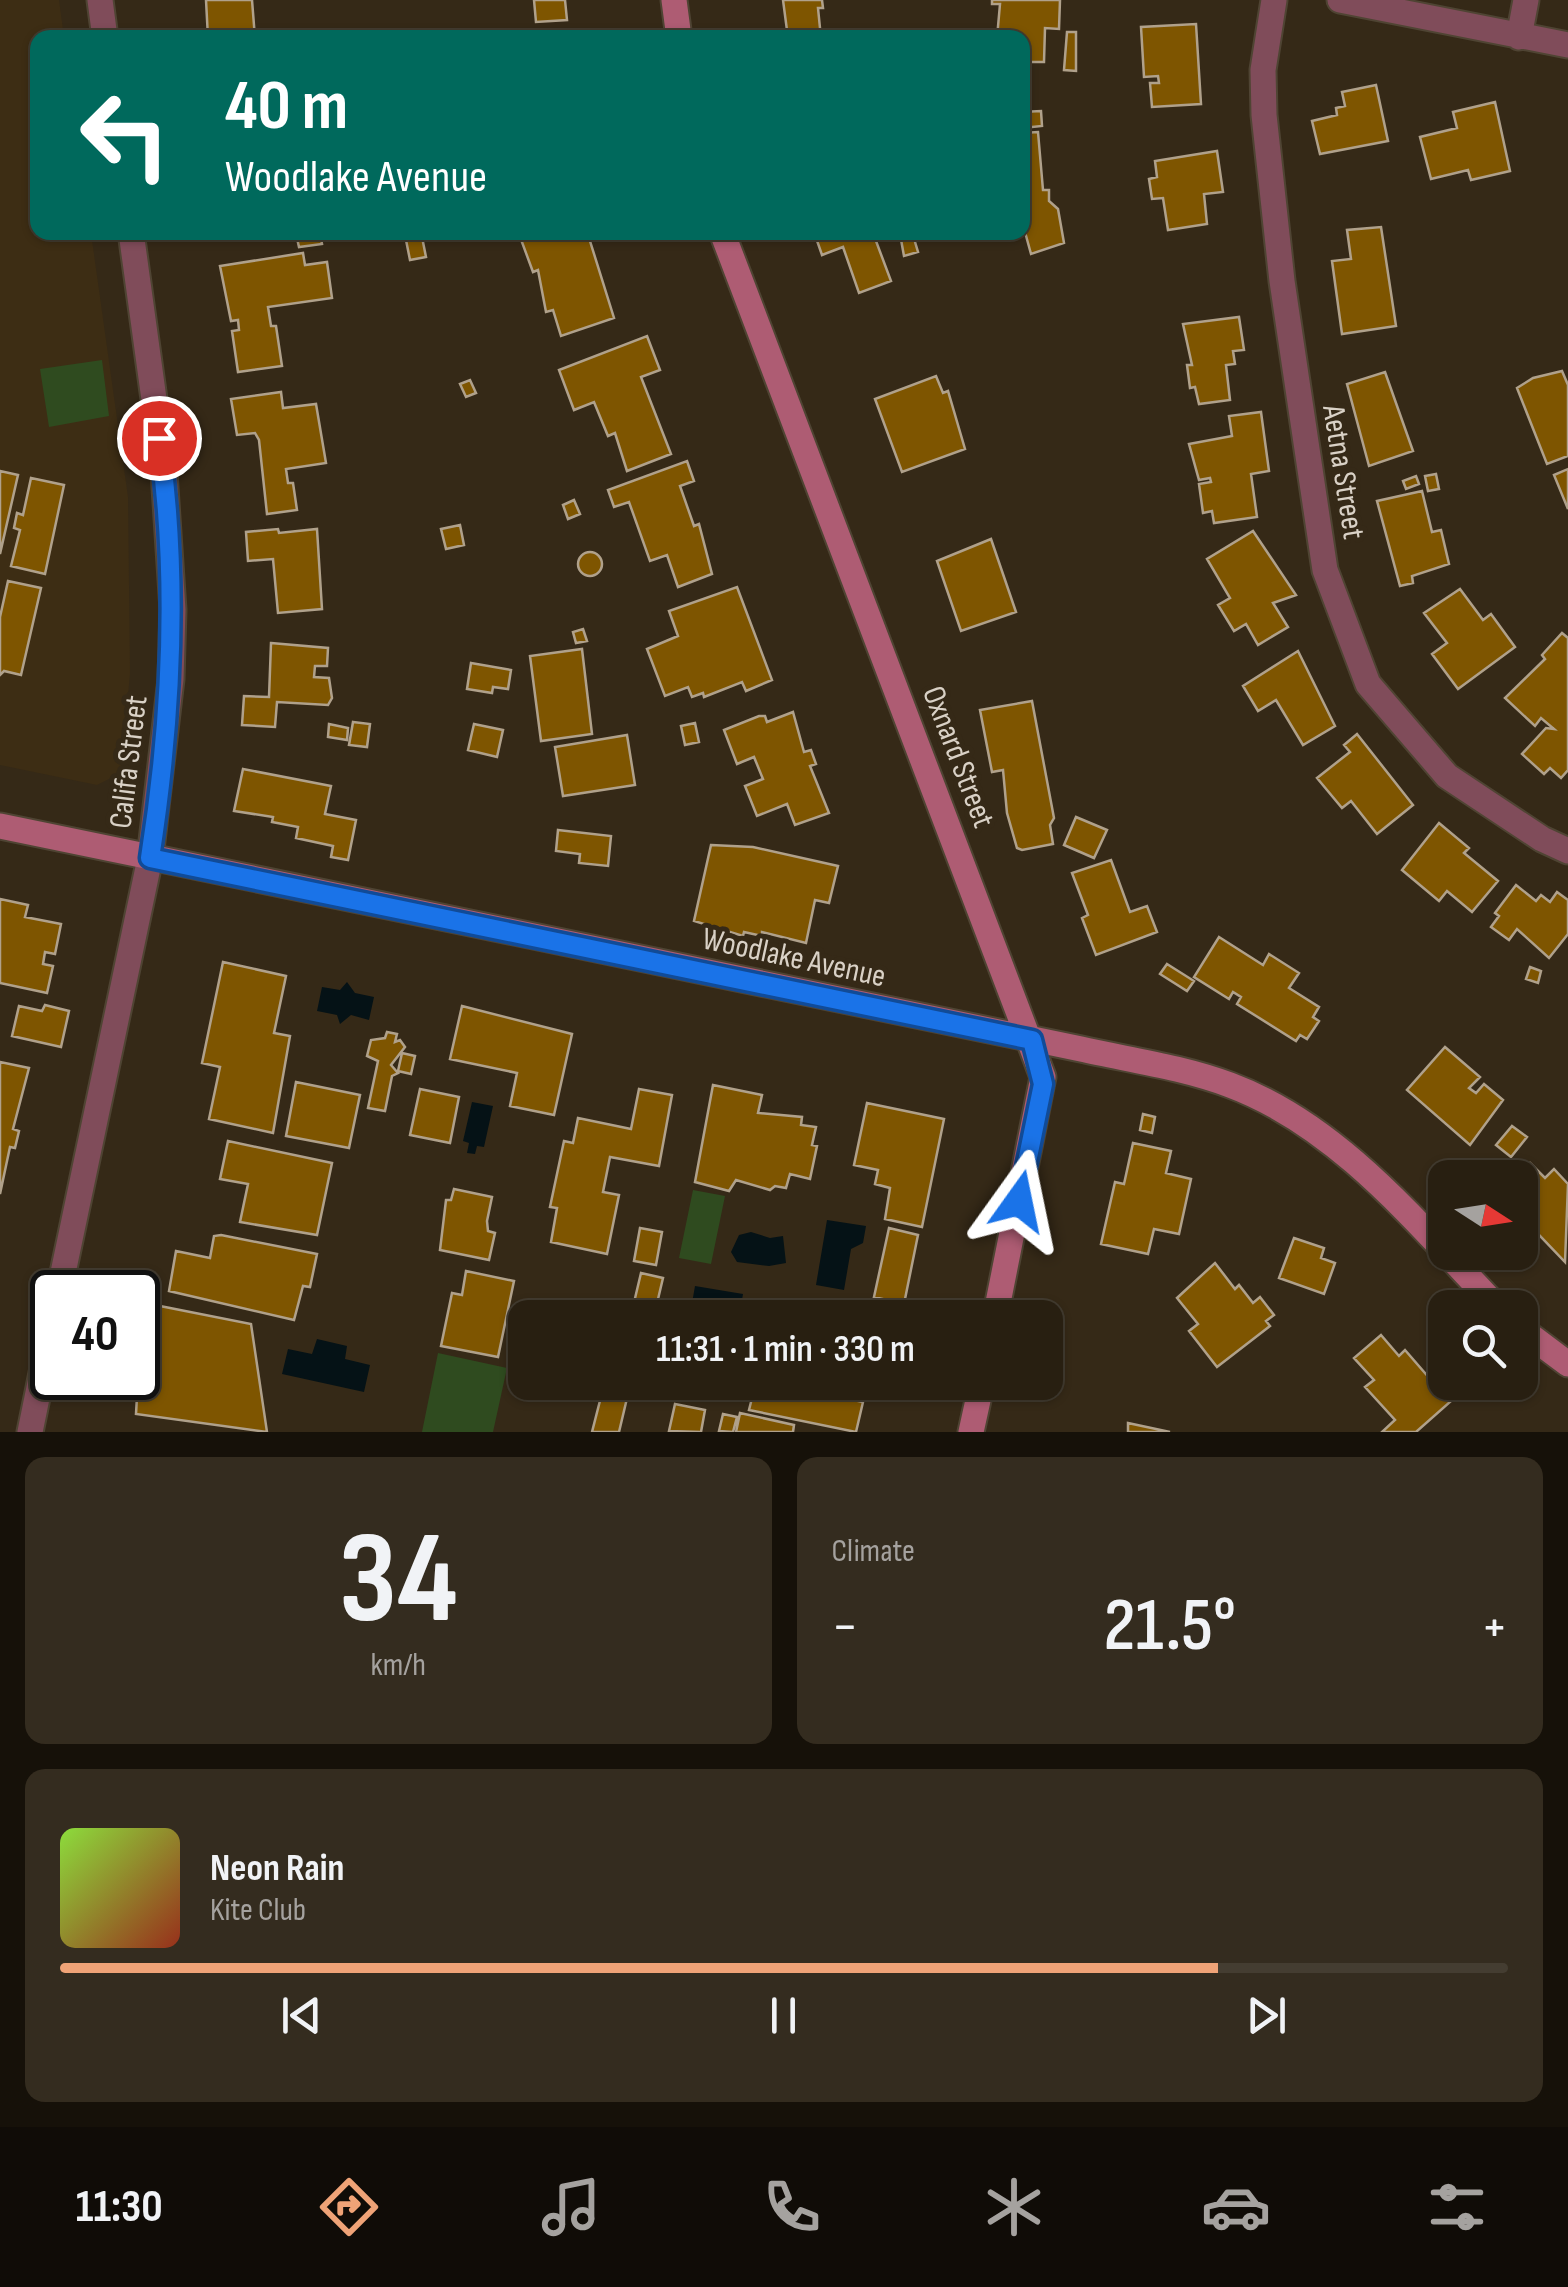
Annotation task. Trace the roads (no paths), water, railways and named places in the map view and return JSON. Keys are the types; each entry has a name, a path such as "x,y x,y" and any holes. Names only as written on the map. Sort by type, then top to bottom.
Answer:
{"street":[{"path":"100,0 104,30"},
{"path":"674,0 678,30"},
{"name":"Aetna Street","path":"1274,0 1263,70 1264,114 1282,282 1325,570 1368,684 1436,763 1448,776 1495,808 1568,851"},
{"path":"1340,0 1568,45"},
{"path":"1520,37 1526,0"},
{"name":"Califa Street","path":"64,1270 150,858 171,679 173,610 164,472 132,240"},
{"name":"Oxnard Street","path":"725,240 1032,1040 1043,1084 999,1300"},
{"name":"Woodlake Avenue","path":"0,826 1168,1068 1229,1085 1274,1106 1325,1138 1372,1178 1481,1290"},
{"path":"1538,1342 1568,1364"},
{"path":"30,1432 37,1400"},
{"path":"971,1432 978,1400"}]}
